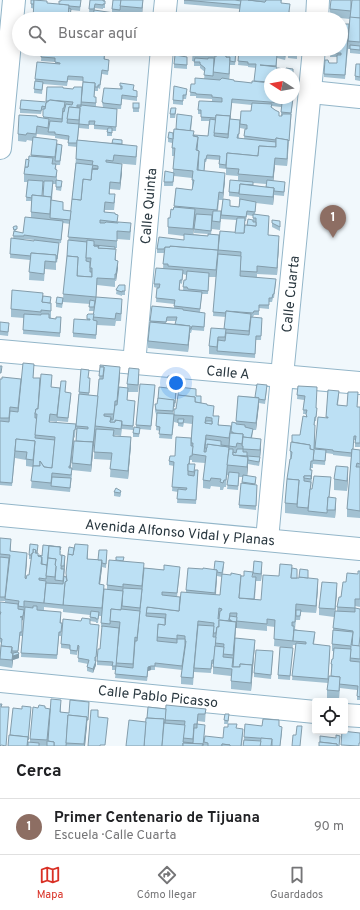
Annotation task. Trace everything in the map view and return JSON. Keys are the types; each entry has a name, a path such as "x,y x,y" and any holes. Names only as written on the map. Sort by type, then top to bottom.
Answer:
{"street":[{"path":"13,12 14,0"},
{"path":"165,12 166,0"},
{"path":"317,12 318,0"},
{"path":"0,148 12,21"},
{"name":"Calle Quinta","path":"134,364 161,56"},
{"name":"Calle Cuarta","path":"266,540 314,56"},
{"path":"311,92 360,97"},
{"name":"Calle A","path":"0,351 360,383"},
{"name":"Avenida Alfonso Vidal y Planas","path":"0,515 360,549"},
{"name":"Calle Pablo Picasso","path":"0,681 312,712"},
{"path":"348,715 360,716"}],"building":[{"path":"31,0 34,0 34,4 31,4"},
{"path":"34,0 69,5 68,12 33,12"},
{"path":"81,0 80,7 59,4 59,1"},
{"path":"90,0 103,0 105,1 105,4 95,4 94,9 89,9"},
{"path":"113,0 121,0 120,10 112,9"},
{"path":"121,0 143,0 142,8 120,6"},
{"path":"184,0 235,0 241,1 240,5"},
{"path":"241,0 265,2 266,0 281,0 281,3 290,4 289,12 239,12"},
{"path":"248,0 266,0 265,2"},
{"path":"331,0 351,0 351,11 330,9"},
{"path":"352,0 360,0 360,18 350,18"},
{"path":"94,10 108,12 94,12"},
{"path":"350,17 360,18 360,42 348,41"},
{"path":"350,45 360,46 360,50 350,49"},
{"path":"104,56 104,59 109,60 108,71 102,70 100,85 98,85 98,87 95,87 95,83 83,82 83,77 68,76 67,82 35,79 37,62 60,64 55,62 55,58 41,57"},
{"path":"175,56 187,57 187,65 174,64"},
{"path":"215,56 230,57 229,74 213,72"},
{"path":"235,56 235,62 230,61 230,57 226,57"},
{"path":"238,56 277,56 276,66 260,65 277,68 264,68 264,82 254,81 256,64 248,64 248,62 238,61"},
{"path":"337,56 346,56 345,75 324,74 325,60 328,60 329,63 337,63"},
{"path":"195,58 214,58 213,76 204,75 205,68 200,64 200,62 194,62"},
{"path":"356,64 360,64 360,77 355,76"},
{"path":"195,78 220,80 222,78 252,83 252,81 264,82 264,102 232,99 230,119 240,120 239,134 237,138 276,142 276,147 259,146 258,156 227,153 226,165 219,164 220,156 207,155 205,159 204,171 198,170 198,137 194,135 208,136 210,119 216,120 214,136 228,138 230,116 216,115 216,118 201,117 201,110 198,110 199,101 222,102 222,98 190,92 191,84 195,84"},
{"path":"35,81 43,82 42,90 34,89"},
{"path":"83,82 95,83 94,97 96,97 96,103 81,102"},
{"path":"120,83 134,85 133,90 137,91 137,97 122,95 121,105 103,103 104,88 122,89"},
{"path":"174,86 187,89 186,95 183,95 183,101 173,100"},
{"path":"47,87 63,87 73,89 74,87 82,87 81,105 117,109 116,127 94,125 95,121 89,121 89,125 79,124 77,143 68,143 69,136 55,134 55,132 48,132 50,121 62,122 63,111 64,112 66,104 72,105 73,102 46,101","holes":["69,107 80,108 79,124 67,123"]},
{"path":"21,100 47,102 46,107 42,106 41,111 20,109"},
{"path":"50,100 65,102 62,119 43,116 43,109 45,109 46,103"},
{"path":"133,103 139,103 139,108 133,108"},
{"path":"252,103 272,104 271,107 279,112 279,116 282,116 282,114 291,114 289,141 276,138 276,140 244,136 247,125 240,124 241,111 251,111"},
{"path":"282,104 292,104 291,113 281,112"},
{"path":"69,107 80,108 79,120 67,119"},
{"path":"171,108 176,108 175,114 170,114"},
{"path":"177,114 192,116 190,131 176,129"},
{"path":"19,115 37,116 49,119 48,128 37,126 36,134 18,134"},
{"path":"216,115 230,116 228,134 214,133"},
{"path":"108,128 112,128 112,133 107,132"},
{"path":"174,129 194,131 193,136 198,137 196,150 199,151 197,170 225,173 223,193 219,192 217,210 174,206 176,188 192,190 194,180 192,180 193,171 173,169 175,148 172,148"},
{"path":"169,132 173,133 173,139 168,138"},
{"path":"33,137 57,140 55,157 31,155"},
{"path":"276,138 288,140 287,159 275,158 273,177 238,174 239,169 226,168 227,153 258,156 259,146 276,147"},
{"path":"113,139 122,140 122,144 112,143"},
{"path":"77,140 137,146 136,157 114,155 113,161 106,160 106,162 122,164 120,183 110,182 109,194 115,194 114,203 105,202 104,212 115,213 118,215 117,222 100,220 100,223 131,223 130,232 117,231 117,241 68,237 72,199 81,200 83,179 91,180 92,169 98,169 98,166 92,165 93,161 76,159"},
{"path":"57,144 62,145 60,161 55,161"},
{"path":"29,156 53,158 52,164 56,164 55,169 57,170 56,177 24,174 25,167 28,167"},
{"path":"26,159 29,160 28,167 25,167"},
{"path":"76,163 93,165 91,180 83,179 81,200 72,199"},
{"path":"165,171 174,173 173,182 164,182"},
{"path":"28,180 43,181 42,196 32,195 32,198 26,197"},
{"path":"56,180 62,181 61,187 56,187"},
{"path":"230,180 253,182 253,185 240,184 239,193 229,192"},
{"path":"267,180 285,182 284,192 274,191 274,188 266,187"},
{"path":"44,181 53,181 51,199 51,197 43,196"},
{"path":"240,184 274,188 273,197 239,194"},
{"path":"32,195 51,197 50,214 31,212"},
{"path":"223,199 230,200 230,206 239,207 240,199 256,202 255,212 247,211 246,217 221,215"},
{"path":"51,200 63,202 63,210 71,211 70,220 50,218"},
{"path":"174,207 195,209 193,229 168,227 168,218 170,218 171,209 173,210"},
{"path":"213,211 221,211 220,222 212,221"},
{"path":"196,214 212,215 211,231 194,229"},
{"path":"253,214 269,216 268,235 279,236 277,268 257,266 257,272 240,271 241,252 218,250 220,231 244,233 245,225 256,226 256,218 253,218"},
{"path":"25,217 63,221 61,240 24,235 13,236 14,231 23,233"},
{"path":"237,218 245,218 244,233 235,233"},
{"path":"248,219 256,222 256,226 247,225"},
{"path":"272,220 280,221 280,227 272,223"},
{"path":"17,226 17,229 14,230 13,227"},
{"path":"184,234 208,236 208,234 219,235 218,250 170,246 165,247 164,249 157,249 159,237 184,240"},
{"path":"11,238 59,243 57,259 56,255 31,253 31,256 10,254"},
{"path":"68,240 87,242 86,261 90,262 90,272 92,272 92,277 77,276 78,257 67,256"},
{"path":"87,240 94,241 94,246 99,246 98,248 116,249 115,260 118,261 115,279 97,278 96,297 63,294 67,256 78,257 77,276 92,277 92,268 90,268 91,258 86,258"},
{"path":"94,245 115,247 115,249 98,248 99,246"},
{"path":"170,246 218,250 216,270 168,266 168,264 163,264 165,247"},
{"path":"31,253 56,255 56,262 45,261 44,274 29,272"},
{"path":"218,254 241,256 240,276 276,279 274,294 272,298 269,298 269,305 259,305 259,311 254,311 253,313 226,311 226,313 213,312"},
{"path":"156,268 183,270 179,290 202,292 200,309 174,306 175,300 156,298 157,288 159,288 160,284 154,284"},
{"path":"187,271 209,273 208,291 183,287 184,280 186,280"},
{"path":"119,285 125,285 125,291 122,292 116,290"},
{"path":"12,290 43,293 42,302 51,303 51,311 41,310 41,312 11,309"},
{"path":"43,296 51,297 50,303 42,302"},
{"path":"57,297 63,298 62,304 56,303"},
{"path":"96,297 122,299 121,314 116,313 115,319 93,317"},
{"path":"90,300 95,301 94,307 89,307"},
{"path":"152,306 205,313 204,327 192,326 190,329 190,326 175,324 177,317 167,317 166,322 150,321"},
{"path":"226,311 251,314 249,331 224,329"},
{"path":"24,314 49,314 49,318 56,319 56,317 61,317 60,333 23,330"},
{"path":"88,314 94,314 93,320 97,321 96,335 73,333 74,319 90,320 87,319"},
{"path":"251,317 262,318 261,336 256,336 255,354 217,351 218,340 225,341 226,333 249,335"},
{"path":"0,322 9,323 8,332 0,331"},
{"path":"150,322 190,326 188,345 148,341"},
{"path":"211,328 226,329 225,337 218,337 217,347 209,346"},
{"path":"23,363 34,364 33,378 40,378 38,409 36,409 35,414 35,418 37,418 35,438 55,440 52,468 44,467 40,461 40,466 33,466 35,441 16,439 12,483 0,482 0,421 9,422 10,411 18,412"},
{"path":"100,365 120,367 117,401 115,401 114,414 104,414 104,416 111,417 110,422 115,422 115,420 122,421 121,429 95,426 99,379 103,379 104,370 104,367 100,367"},
{"path":"0,366 2,366 1,373 0,373"},
{"path":"100,367 104,367 103,376 99,376"},
{"path":"129,368 139,369 138,385 127,384"},
{"path":"81,369 89,370 89,393 79,392"},
{"path":"41,374 52,375 51,387 60,388 57,415 50,414 49,422 76,424 69,466 69,468 72,468 71,475 52,473 51,483 31,481 33,466 40,466 40,461 44,467 52,468 55,437 35,435 37,414 35,414 36,409 38,409"},
{"path":"168,376 178,377 177,387 167,387"},
{"path":"2,377 21,379 18,408 10,407 9,418 0,418 0,379 2,379"},
{"path":"61,381 66,381 65,392 71,393 68,418 57,417"},
{"path":"140,384 155,385 151,426 136,425"},
{"path":"257,384 267,385 265,400 255,397"},
{"path":"298,386 317,387 314,449 326,450 325,461 313,460 314,450 310,449 310,445 292,442 292,435 300,435 303,416 307,417 307,410 303,410 305,396 297,395"},
{"path":"119,387 128,388 127,400 135,401 133,426 122,425 122,421 115,420 115,422 110,422 111,418 111,420 113,420 115,405 117,405"},
{"path":"159,387 176,389 175,403 174,400 158,399"},
{"path":"179,387 196,389 196,396 201,396 201,403 195,402 195,397 178,395"},
{"path":"328,390 339,391 337,405 347,406 348,392 358,392 357,407 360,407 360,443 355,443 356,436 354,436 352,453 315,448 318,417 328,418 326,417"},
{"path":"79,394 98,396 93,446 93,442 76,441 77,428 88,429 88,427 76,426"},
{"path":"178,395 195,397 195,402 214,406 213,416 219,416 218,425 231,426 229,438 206,435 204,452 206,452 207,444 229,447 226,480 224,480 223,483 220,482 221,479 211,478 210,481 203,480 206,456 192,454 193,443 191,443 193,416 174,415 174,409 176,409","holes":["206,417 212,418 212,424 205,423"]},
{"path":"238,396 259,398 256,423 236,421"},
{"path":"158,398 174,400 173,411 156,410 155,404 157,404"},
{"path":"157,413 174,414 172,435 159,434 160,427 156,426"},
{"path":"178,419 184,419 183,423 178,423"},
{"path":"206,421 212,421 212,424 205,423"},
{"path":"232,422 245,425 245,427 253,429 251,438 243,437 243,434 231,432"},
{"path":"134,427 140,428 139,434 133,433"},
{"path":"96,429 114,430 113,436 131,437 128,471 110,469 112,453 94,452"},
{"path":"230,433 243,434 242,444 237,443 236,447 229,446"},
{"path":"176,437 191,438 191,446 193,446 192,456 190,456 188,464 188,475 194,476 195,470 198,470 196,500 177,499 178,489 186,490 187,488 172,487 174,462 169,461 170,456 175,456"},
{"path":"243,437 261,439 260,450 243,449"},
{"path":"16,439 35,441 33,460 26,459 27,452 15,451"},
{"path":"206,439 221,441 221,445 229,447 207,444 207,448 205,448"},
{"path":"74,441 93,442 91,465 72,463"},
{"path":"291,442 310,445 310,449 314,450 310,470 312,470 311,479 311,476 304,476 304,481 311,482 308,508 297,507 299,480 287,479 292,452 290,451"},
{"path":"229,449 233,449 233,455 248,457 247,467 227,465"},
{"path":"237,449 243,449 243,452 247,452 247,456 233,455 233,452 236,453"},
{"path":"352,449 360,450 360,464 357,463 356,467 360,467 360,511 347,509"},
{"path":"247,456 260,457 259,462 248,460"},
{"path":"188,464 195,464 194,472 188,471"},
{"path":"336,466 348,467 347,481 334,479"},
{"path":"229,472 239,473 238,486 227,485"},
{"path":"243,475 256,477 255,484 242,482"},
{"path":"304,476 311,476 311,479 304,478"},
{"path":"314,476 331,477 327,513 308,511 310,489 312,489"},
{"path":"52,477 71,478 70,488 51,486"},
{"path":"287,479 299,480 297,504 285,503"},
{"path":"241,483 257,485 256,506 239,505"},
{"path":"116,488 121,491 120,493 114,492"},
{"path":"328,497 336,498 335,510 327,510"},
{"path":"0,538 11,539 10,551 27,553 26,579 27,575 29,575 33,549 36,550 35,553 38,553 38,556 42,557 41,564 47,565 46,579 39,578 39,580 46,581 44,603 24,601 24,607 18,606 19,601 5,599 10,555 0,554"},
{"path":"30,544 38,545 37,553 36,550 33,549 33,553 29,555"},
{"path":"75,544 88,545 87,559 102,560 99,584 104,585 102,608 63,605 65,582 67,581 66,573 68,554 73,555"},
{"path":"43,545 61,547 60,550 60,547 49,546 47,565 42,564 42,557 38,556 42,556"},
{"path":"49,546 60,547 60,555 62,555 61,569 64,569 63,581 55,580 56,559 48,558"},
{"path":"69,547 74,548 73,555 68,554"},
{"path":"99,550 107,550 106,564 102,563 102,560 98,560"},
{"path":"62,555 65,556 64,566 61,566"},
{"path":"0,557 9,558 5,597 0,597"},
{"path":"116,557 124,557 123,561 116,560"},
{"path":"48,558 56,559 55,577 46,576"},
{"path":"109,560 144,563 142,586 123,584 123,587 107,585"},
{"path":"215,561 224,562 222,573 214,570"},
{"path":"254,561 262,562 261,574 253,573"},
{"path":"280,564 292,565 291,578 299,577 318,579 316,606 296,604 295,622 292,622 292,626 294,626 293,641 274,639 275,620 267,619 267,624 236,621 237,613 230,613 229,620 231,621 219,620 219,627 217,627 216,633 213,633 214,623 198,621 193,678 181,677 186,641 185,636 177,635 177,639 157,637 158,624 165,625 166,614 146,613 147,607 179,611 181,592 220,595 222,574 231,575 231,573 241,575 239,598 261,600 263,575 279,576","holes":["219,608 222,609 220,611 218,619"]},
{"path":"164,565 180,567 177,593 162,592 162,595 180,597 179,611 147,607 146,616 165,618 165,625 158,624 157,641 177,643 177,639 185,639 182,666 155,663 155,666 148,667 147,677 115,674 116,666 133,668 144,568 164,570"},
{"path":"188,568 217,570 215,593 186,590"},
{"path":"292,568 297,569 297,578 291,578"},
{"path":"300,569 308,570 308,578 299,577"},
{"path":"244,571 253,572 252,577 256,577 254,599 239,598 241,576 244,576"},
{"path":"358,571 360,571 360,599 355,599 355,608 337,607 339,597 341,597 343,582 346,582 347,573 358,574"},
{"path":"64,576 66,577 67,581 65,582 63,605 44,603 46,583 63,584"},
{"path":"322,582 337,583 335,609 319,608"},
{"path":"123,588 142,589 140,608 122,606"},
{"path":"104,589 123,591 121,610 111,609 110,624 101,623"},
{"path":"0,602 18,604 18,609 24,610 23,616 20,617 22,617 22,632 20,632 18,651 12,651 12,647 1,646"},
{"path":"33,606 37,606 37,610 61,612 60,623 62,623 61,632 59,632 57,655 21,653 25,607 33,608"},
{"path":"355,608 360,609 359,646 352,646 353,631 333,628 335,611 355,612"},
{"path":"111,609 140,611 137,638 135,637 133,664 116,663 120,622 110,621"},
{"path":"296,610 301,610 300,616 296,616"},
{"path":"91,611 99,612 98,619 90,617"},
{"path":"230,616 237,617 236,628 236,622 229,620"},
{"path":"82,618 90,619 90,624 99,625 95,657 96,661 93,669 87,667 89,660 78,658 78,645 77,651 70,650 70,645 61,644 63,619 81,621"},
{"path":"219,620 236,622 233,655 223,654 224,644 215,643"},
{"path":"198,625 214,626 213,637 216,637 214,660 212,660 211,669 194,668"},
{"path":"102,626 119,628 116,666 112,666 113,662 97,661 98,649 100,649"},
{"path":"294,630 315,632 313,644 330,646 328,679 292,676 296,643 306,644 306,642 293,641"},
{"path":"333,630 353,632 351,645 360,646 360,659 350,658 351,646 332,644"},
{"path":"235,638 255,640 252,669 252,665 240,664 240,667 233,667"},
{"path":"1,646 12,647 12,660 0,659"},
{"path":"215,646 224,647 223,657 233,658 232,667 240,667 240,664 252,665 251,683 231,681 232,669 213,667"},
{"path":"280,647 293,648 290,676 278,675"},
{"path":"334,648 351,649 350,661 360,662 360,697 357,696 358,686 339,684 340,677 331,676 331,664"},
{"path":"256,650 273,651 271,675 254,673"},
{"path":"18,652 19,654 13,656 13,653"},
{"path":"329,676 340,677 339,691 327,690"},
{"path":"51,699 61,700 60,712 69,713 70,700 89,702 88,720 87,717 68,715 66,746 54,746 54,742 48,741"},
{"path":"0,704 2,704 1,707 9,707 6,746 0,746"},
{"path":"39,705 50,709 47,740 30,739 33,707 38,708"},
{"path":"166,705 206,709 205,714 198,714 197,724 194,724 193,739 183,738 185,721 165,720"},
{"path":"22,706 31,707 28,740 28,737 10,735 13,708 22,709"},
{"path":"148,707 166,709 165,723 164,719 147,718"},
{"path":"91,710 98,710 98,717 108,718 105,745 88,746"},
{"path":"225,714 229,714 228,721 224,720"},
{"path":"68,715 87,717 84,744 66,743"},
{"path":"146,718 164,719 162,746 144,746"},
{"path":"263,719 279,720 279,726 282,727 280,746 272,746 272,739 244,737 245,724 262,726"},
{"path":"129,720 146,722 144,746 126,746"},
{"path":"164,723 185,725 183,742 193,743 194,728 197,728 197,724 205,725 203,746 203,744 183,743 183,746 162,746"},
{"path":"228,724 237,724 236,728 243,729 241,746 222,744 222,746 208,746 208,743 204,742 205,736 223,738 224,727 228,727"},
{"path":"297,726 302,726 300,746 292,746 293,735 296,735"},
{"path":"348,732 360,733 359,746 341,745 342,734 348,734"},
{"path":"9,735 28,737 27,746 8,746"},
{"path":"336,735 340,736 339,746 337,746 337,744 320,742 320,736 336,738"},
{"path":"261,738 272,739 271,746 260,746"},
{"path":"244,740 261,741 260,746 243,746"},
{"path":"47,741 54,742 54,746 47,746"},
{"path":"28,742 39,743 39,746 28,746"},
{"path":"319,742 337,744 337,746 319,746"},
{"path":"183,743 203,744 202,746 183,746"},
{"path":"222,744 230,745 230,746 222,746"}],"place":[{"name":"Primer Centenario de Tijuana","path":"333,238"}]}
